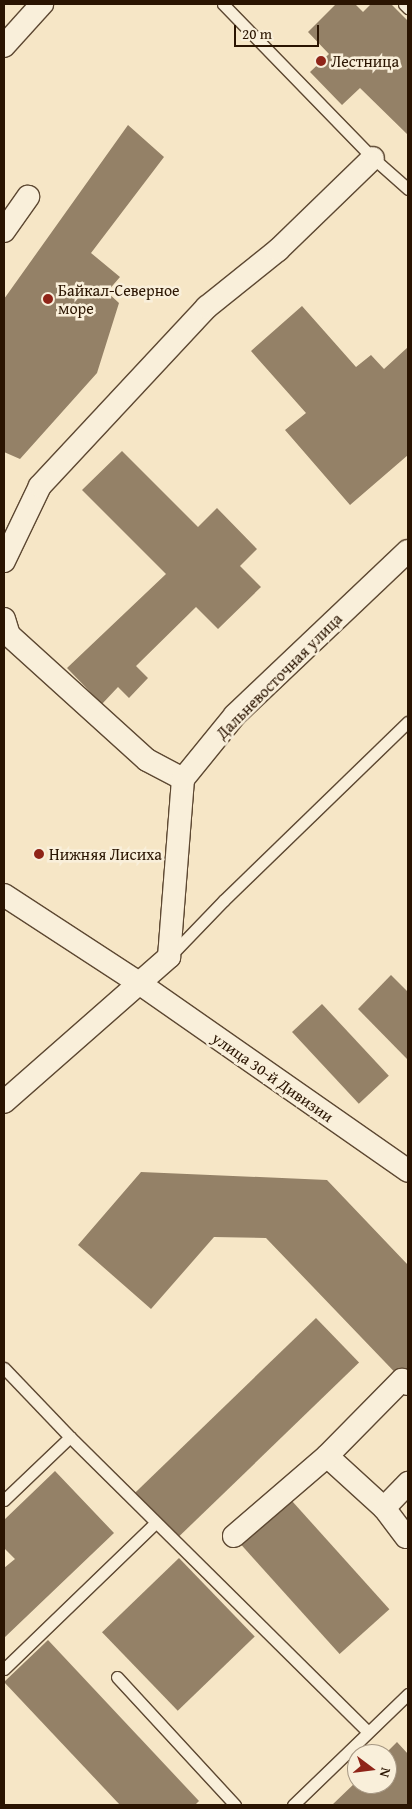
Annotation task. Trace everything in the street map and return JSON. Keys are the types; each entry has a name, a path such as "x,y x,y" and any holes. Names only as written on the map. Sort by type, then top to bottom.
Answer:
{"street":[{"path":"4,46 42,4"},
{"path":"4,561 40,486 207,307 278,250 373,158"},
{"path":"4,231 28,197"},
{"name":"Дальневосточная улица","path":"183,779 235,715 408,551"},
{"path":"4,620 9,635 147,760 183,779 169,957 4,1102"},
{"name":"улица 30-й Дивизии","path":"4,895 138,984 408,1171"},
{"path":"234,1536 327,1456 402,1380 408,1384"},
{"path":"327,1456 384,1508 407,1538"},
{"path":"384,1508 408,1482"}],"lane":[{"path":"223,4 373,158 408,189"},
{"path":"404,4 408,8"},
{"path":"169,957 224,900 408,722"},
{"path":"4,1368 70,1437 368,1732"},
{"path":"4,1500 70,1437"},
{"path":"4,1669 156,1522"},
{"path":"117,1677 235,1805"},
{"path":"293,1805 408,1694"}],"building":[{"path":"336,4 355,4 363,12 371,4 391,4 408,21 408,135 360,88 342,105 310,72 329,54 308,32"},
{"path":"128,125 164,157 91,253 120,277 107,292 119,303 97,373 20,459 4,452 4,299"},
{"path":"302,306 356,367 371,355 384,369 408,347 408,455 350,505 285,430 306,413 251,351"},
{"path":"122,451 198,527 217,508 257,549 240,566 261,587 218,629 196,607 136,666 148,678 129,698 118,687 102,704 67,668 166,574 82,490"},
{"path":"391,975 408,992 408,1060 358,1009"},
{"path":"322,1004 389,1076 359,1104 292,1032"},
{"path":"141,1172 327,1180 408,1265 408,1386 266,1238 214,1237 151,1309 78,1245"},
{"path":"316,1318 359,1363 176,1539 133,1494"},
{"path":"55,1471 114,1533 4,1638 4,1568 15,1559 4,1548 4,1520"},
{"path":"283,1491 389,1609 340,1654 233,1536"},
{"path":"179,1558 255,1636 178,1711 102,1632"},
{"path":"48,1640 199,1801 195,1805 120,1805 4,1682"},
{"path":"397,1742 408,1754 408,1805 332,1805 347,1791 347,1794 397,1794 397,1744 395,1744"}],"place":[{"name":"Лестница","path":"321,61"},
{"name":"Байкал-Северное море","path":"48,299"},
{"name":"Нижняя Лисиха","path":"39,854"}]}
